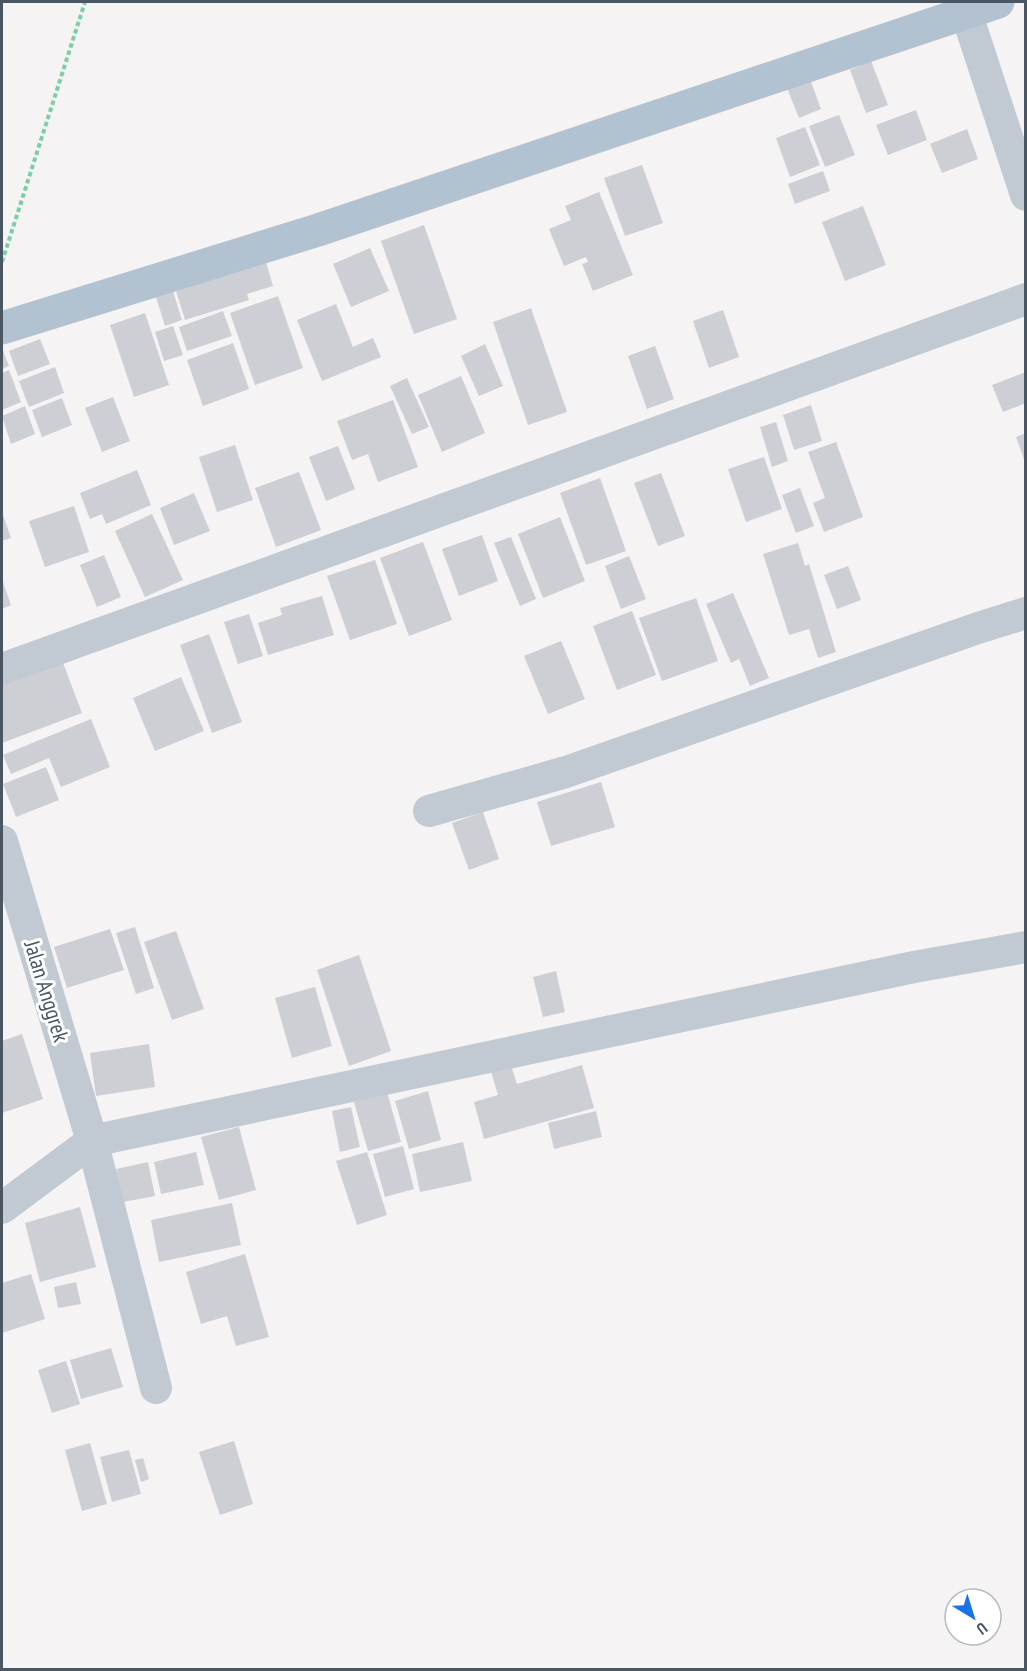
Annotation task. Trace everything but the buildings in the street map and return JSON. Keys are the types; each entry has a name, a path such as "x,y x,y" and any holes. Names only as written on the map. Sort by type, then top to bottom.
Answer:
{"main road":[{"path":"2,328 318,230 998,2"}],"street":[{"path":"966,12 1026,195"},
{"path":"2,669 1026,299"},
{"path":"429,811 566,772 1026,613"},
{"name":"Jalan Anggrek","path":"2,841 92,1141 156,1388"},
{"path":"2,1208 92,1141 914,967 1026,947"}],"path":[{"path":"2,261 85,2"}]}
